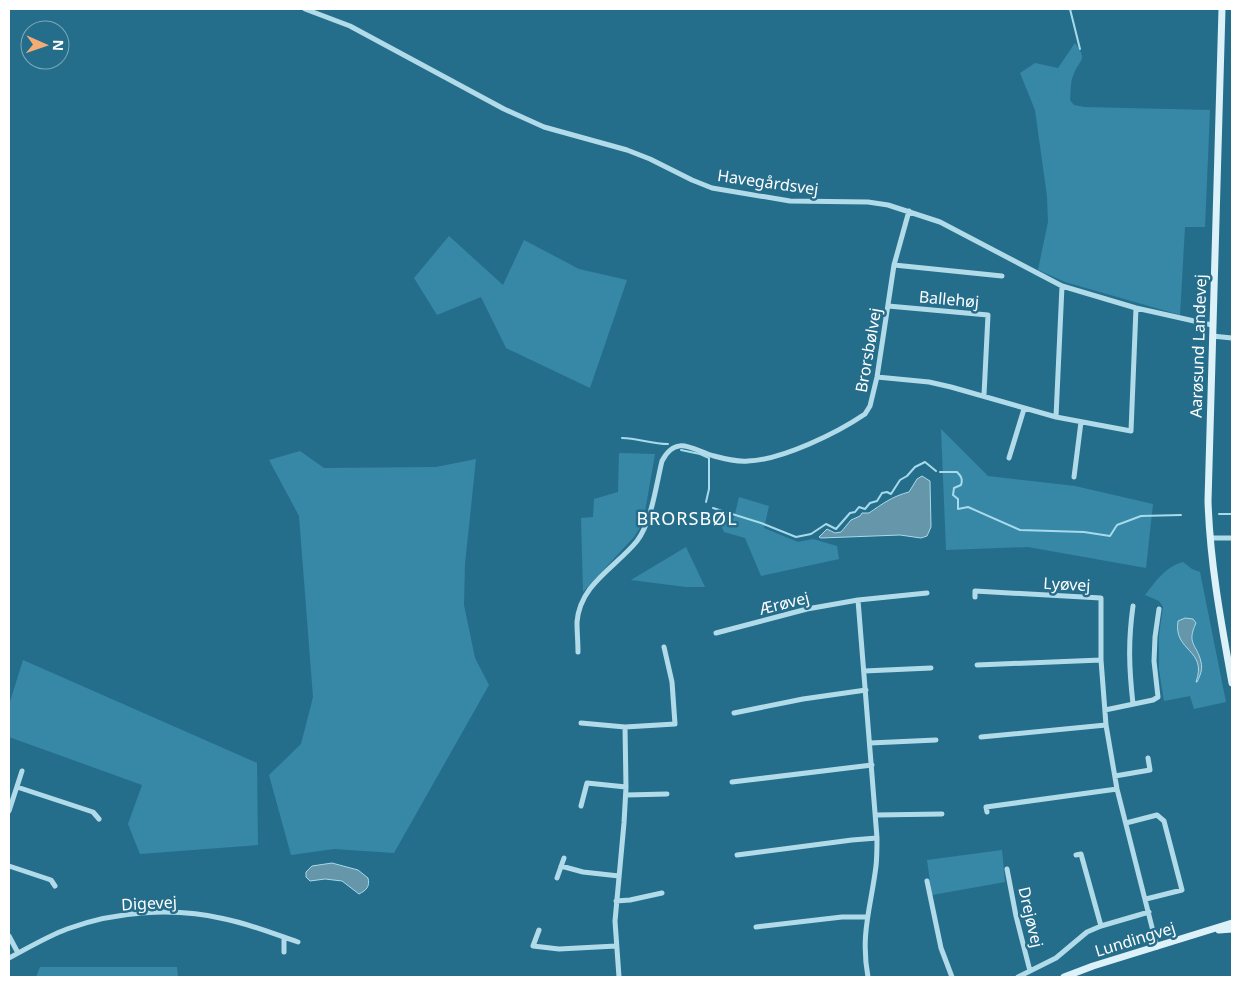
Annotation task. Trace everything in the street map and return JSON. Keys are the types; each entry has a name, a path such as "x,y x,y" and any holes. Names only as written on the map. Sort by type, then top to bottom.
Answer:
{"street":[{"name":"Havegårdsvej","path":"305,9 350,26 504,110 544,127 650,158 692,180 712,188 798,201 868,202 888,205 940,222 1062,286 1136,308 1212,325"},
{"name":"Aarøsund Landevej","path":"1222,9 1208,471 1210,538 1215,590 1232,683"},
{"name":"Brorsbølvej","path":"578,652 577,620 582,602 590,587 637,540 646,525 662,461 666,453 673,447 683,446 713,456 748,462 812,443 865,414 870,406 878,377 894,264 909,211"},
{"name":"Ballehøj","path":"894,264 1002,276"},
{"path":"1056,417 1062,286"},
{"name":"Ballehøj","path":"888,306 988,315 984,395"},
{"path":"878,377 928,382 984,395 1024,409 1056,417 1131,431 1136,308"},
{"path":"1212,336 1232,338"},
{"path":"1009,458 1024,409"},
{"path":"1074,476 1081,422"},
{"path":"1210,538 1232,538"},
{"name":"Lyøvej","path":"975,597 975,592 1101,598 1101,660 1106,725 1115,776 1156,946"},
{"name":"Ærøvej","path":"716,633 806,610 858,600 926,594"},
{"path":"858,600 877,838 876,864 866,917 864,946 868,976 861,977"},
{"path":"1133,606 1128,655 1133,704"},
{"path":"1105,710 1153,700 1158,697 1154,662 1159,610"},
{"path":"581,723 626,727 675,724 672,682 664,647"},
{"path":"977,665 1101,660"},
{"path":"864,671 931,668"},
{"path":"734,713 803,699 866,690"},
{"path":"982,737 1106,725"},
{"path":"619,977 616,946 616,902 626,796 626,727"},
{"path":"870,743 936,740"},
{"path":"1115,776 1150,770 1148,758"},
{"path":"732,782 872,765"},
{"path":"9,811 22,771"},
{"path":"581,806 587,783 626,787"},
{"path":"17,787 94,812 99,819"},
{"path":"987,812 986,808 1118,789"},
{"path":"626,796 666,794"},
{"path":"876,815 942,814"},
{"path":"1126,823 1157,815 1164,821 1177,870 1182,890 1146,899"},
{"path":"737,855 877,838"},
{"path":"1076,855 1081,854 1101,926"},
{"path":"557,878 564,858"},
{"path":"9,866 51,880 55,886"},
{"path":"561,866 583,872 619,876"},
{"name":"Drejøvej","path":"1007,869 1016,916 1030,971"},
{"path":"927,881 941,948 952,977"},
{"path":"616,902 662,893"},
{"name":"Digevej","path":"9,958 46,938 68,929 120,916 159,912 224,918 298,942"},
{"name":"Drejøvej","path":"1018,977 1056,958 1087,932 1149,912"},
{"path":"756,927 842,917 866,917"},
{"name":"Lundingvej","path":"1065,977 1093,966 1232,923"},
{"name":"Lundingvej","path":"1214,930 1232,929"},
{"path":"539,930 533,946 559,950 616,946"},
{"path":"9,936 18,953"},
{"path":"284,937 284,952"}],"shaded area":[{"path":"1075,43 1082,60 1075,70 1071,82 1070,100 1074,105 1084,107 1210,110 1205,227 1185,227 1180,315 1065,282 1038,270 1048,222 1047,196 1035,110 1020,73 1035,63 1058,68"},
{"path":"449,236 503,285 524,240 579,269 627,280 590,388 506,348 481,297 437,315 414,278"},
{"path":"941,429 988,476 1075,486 1153,504 1146,568 1028,547 946,550"},
{"path":"300,451 324,468 436,467 476,459 465,564 464,605 475,658 489,685 394,853 334,849 291,855 269,775 301,744 313,697 299,516 269,460"},
{"path":"619,453 655,454 643,523 634,537 583,592 581,518 593,517 594,499 618,492"},
{"path":"922,476 930,481 931,527 927,536 921,538 900,535 819,537 827,529 835,533 841,532 851,520 862,513 869,513 883,503 909,492 917,479"},
{"path":"739,497 769,506 764,528 798,542 813,539 837,546 839,559 761,576 745,538 724,532 716,513 734,518"},
{"path":"686,547 705,587 686,587 631,580"},
{"path":"1183,562 1200,572 1226,702 1194,709 1190,696 1164,701 1159,670 1159,635 1163,607 1159,601 1145,595 1166,571"},
{"path":"1185,618 1193,619 1196,623 1192,640 1202,667 1197,682 1198,663 1180,639 1178,631 1178,621"},
{"path":"23,660 257,763 258,845 140,854 128,824 142,785 9,737 9,705"},
{"path":"1002,850 1005,882 932,895 927,860"},
{"path":"332,863 358,870 368,878 369,883 364,891 359,894 342,881 325,879 310,881 306,877 306,872 312,866"},
{"path":"40,967 177,967 178,977 36,977"}],"waterway":[{"path":"1070,9 1080,49"},
{"path":"622,438 668,444"},
{"path":"681,450 709,458 709,489 706,502"},
{"path":"713,508 761,523 796,537 811,534 826,524 836,529 850,513 855,512 859,507 865,509 870,503 877,501 882,493 887,492 891,494 900,480 907,476 915,467 925,462 936,471"},
{"path":"940,472 957,472 961,476 961,485 954,488 953,495 958,499 958,509 968,507 1020,530 1084,532 1110,536 1117,525 1141,516 1181,515"},
{"path":"1219,514 1232,514"}],"district":[{"name":"BRORSBØL","path":"687,518"}]}
